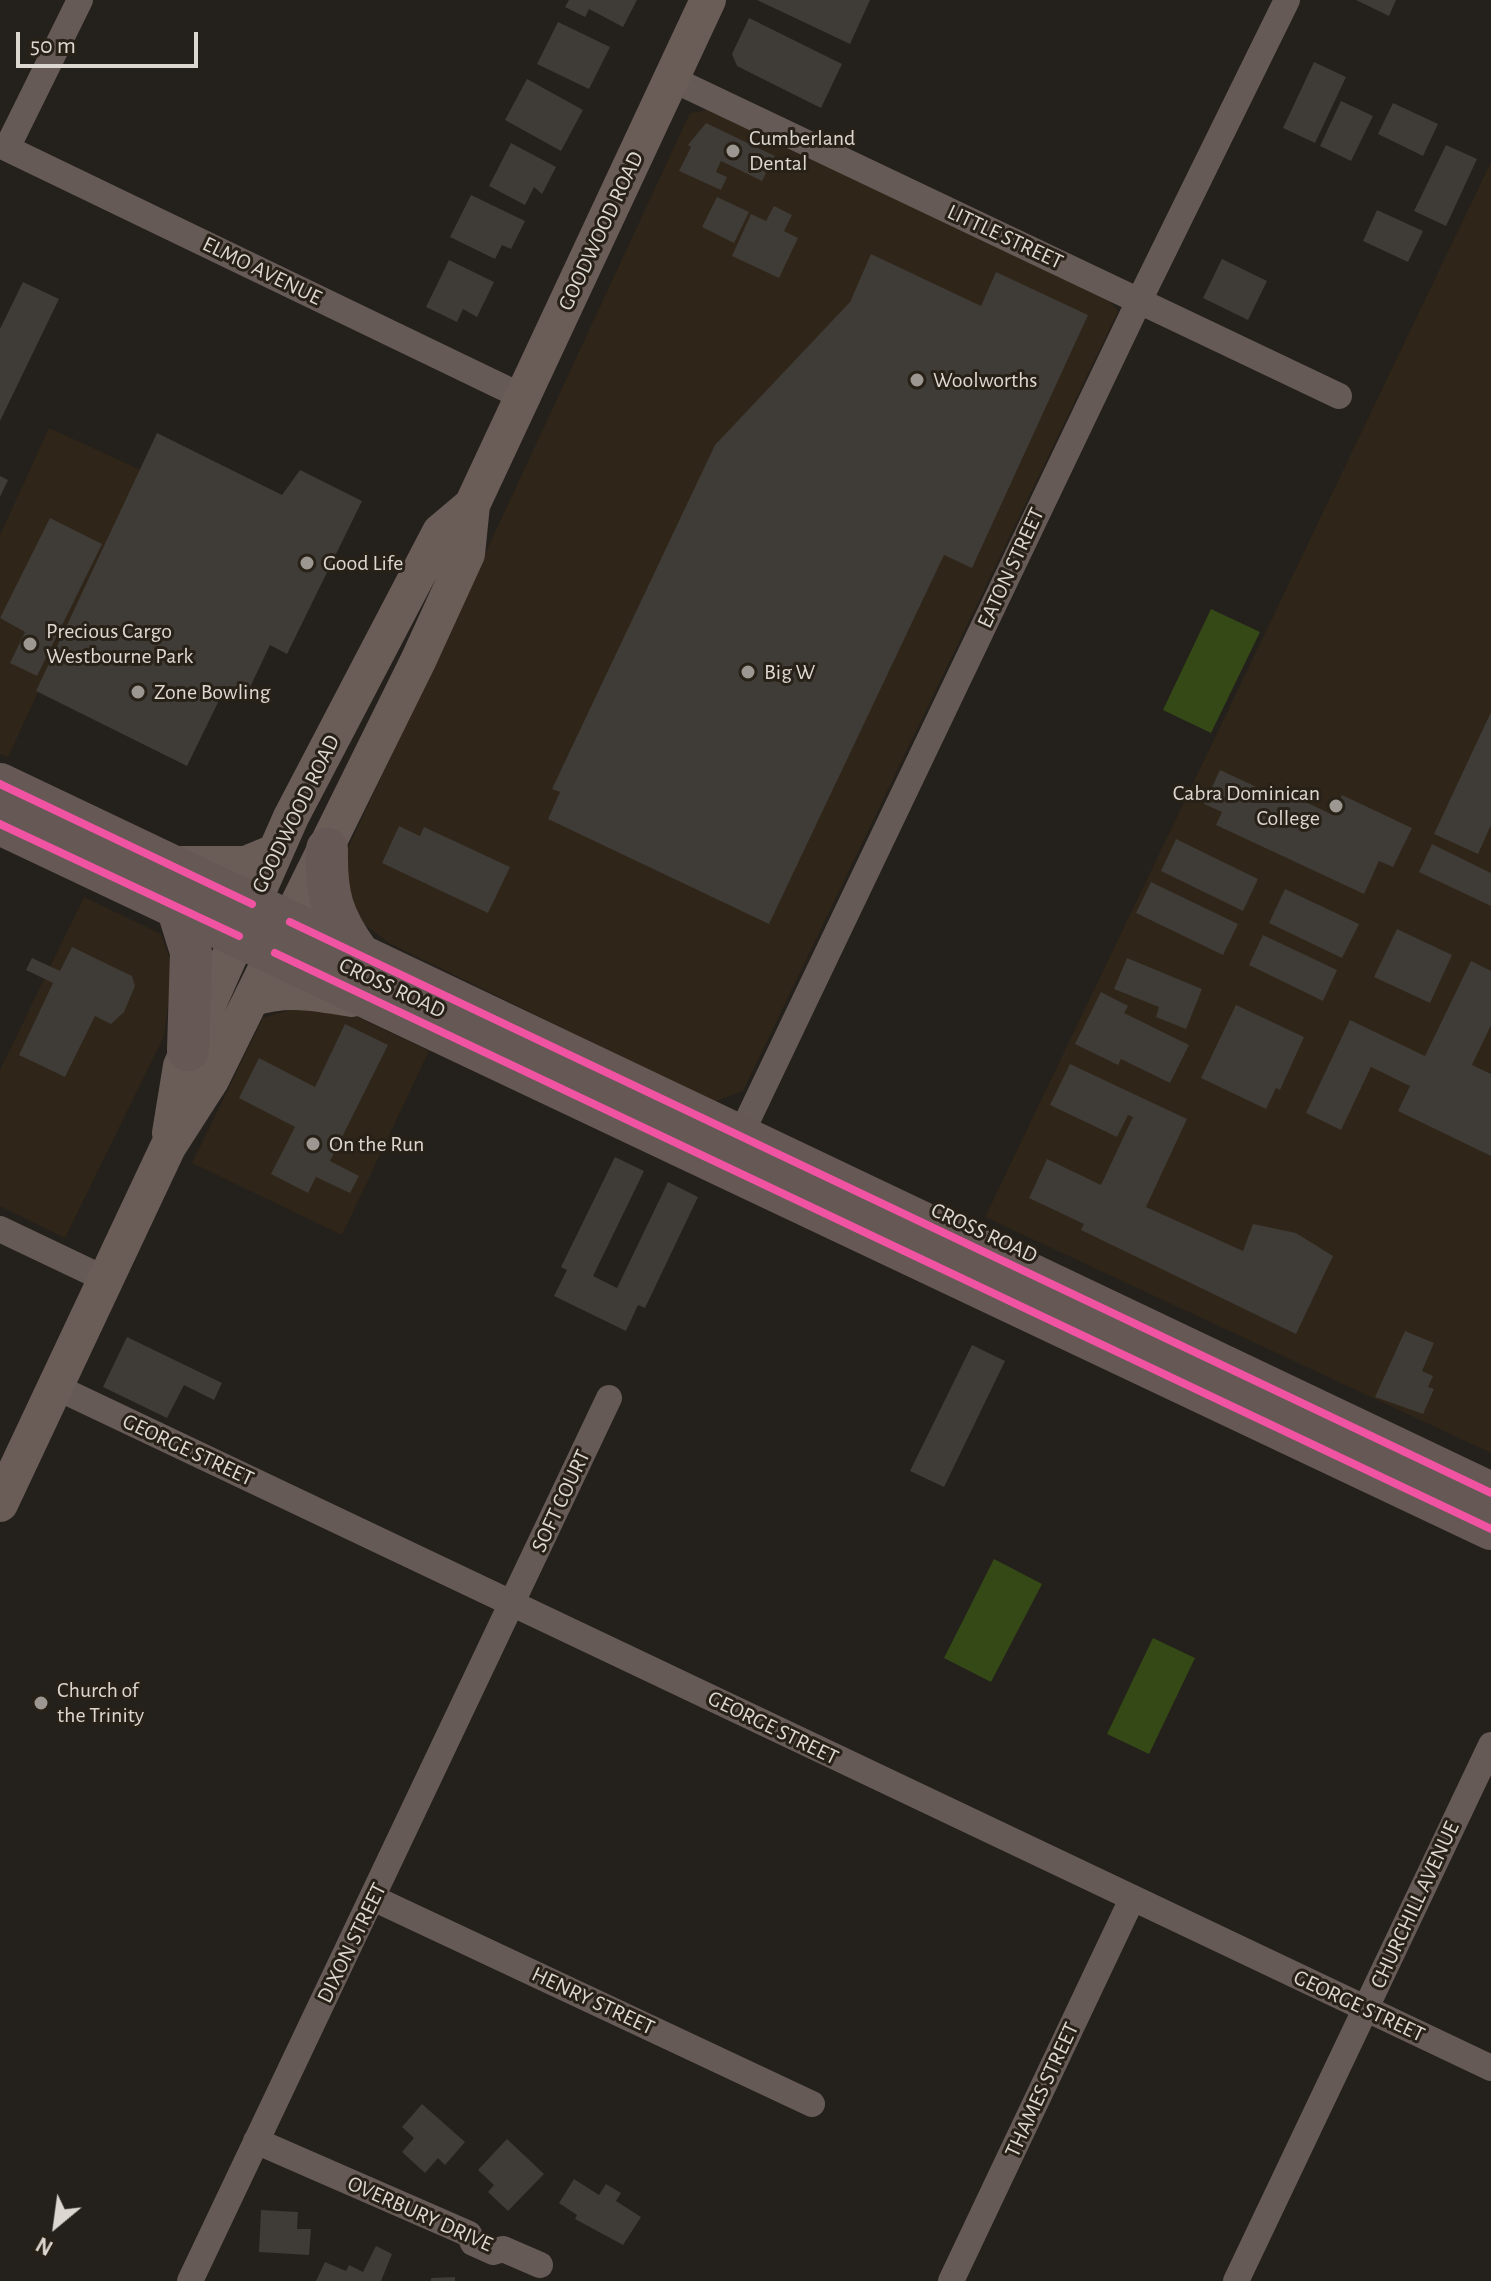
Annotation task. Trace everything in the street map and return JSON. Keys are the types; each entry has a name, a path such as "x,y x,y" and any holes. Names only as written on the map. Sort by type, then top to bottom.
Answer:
{"highway":[{"name":"CROSS ROAD","path":"0,784 167,864 385,1005 732,1151 1491,1493"},
{"name":"CROSS ROAD","path":"0,824 177,907 359,954 732,1151 1491,1529"},
{"path":"327,849 329,898 345,935 359,954"},
{"path":"177,907 191,952 188,1050"}],"main road":[{"name":"GOODWOOD ROAD","path":"168,1147 181,1066 188,1050 264,929 327,849 467,554 472,505 708,0"},
{"name":"GOODWOOD ROAD","path":"0,1504 168,1147 211,1080 251,999 275,852 311,775 362,686 440,532 472,505"},
{"path":"167,864 246,864 275,852"},
{"path":"251,999 274,992 313,992 385,1005"}],"street":[{"path":"4,146 80,0"},
{"name":"EATON STREET","path":"732,1151 1139,301 1287,0"},
{"name":"LITTLE STREET","path":"670,78 1339,396"},
{"name":"ELMO AVENUE","path":"4,146 523,397"},
{"path":"0,1229 105,1279"},
{"name":"GEORGE STREET","path":"56,1387 1491,2068"},
{"name":"SOFT COURT","path":"512,1604 609,1398"},
{"name":"DIXON STREET","path":"190,2281 512,1604"},
{"name":"CHURCHILL AVENUE","path":"1236,2281 1491,1745"},
{"name":"HENRY STREET","path":"373,1898 812,2104"},
{"name":"THAMES STREET","path":"951,2281 1132,1899"},
{"name":"OVERBURY DRIVE","path":"256,2141 469,2234 473,2243 493,2252 503,2249 540,2265"}],"shaded area":[{"path":"709,110 1101,291 1118,311 743,1091 714,1102 389,943 359,920 342,893 344,857 690,113"},
{"name":"Cabra Dominican College","path":"1491,162 1491,1453 985,1217"},
{"name":"Precious Cargo Westbourne Park","path":"49,428 141,470 8,757 0,754 0,535"},
{"path":"84,897 161,934 173,968 164,1036 65,1238 0,1206 0,1070"},
{"path":"303,1006 349,1013 429,1051 342,1235 192,1163 263,1018"}],"green space":[{"path":"1211,609 1260,632 1211,733 1163,710"},
{"path":"994,1559 1042,1584 991,1682 944,1658"},
{"path":"1153,1638 1195,1658 1149,1754 1107,1734"}],"building":[{"path":"569,0 637,0 623,27 589,9 585,17 565,7"},
{"path":"757,0 870,0 850,44"},
{"path":"1356,0 1396,0 1389,16"},
{"path":"749,18 842,64 821,108 737,66 732,54"},
{"path":"558,22 610,47 589,89 537,64"},
{"path":"1314,62 1346,77 1315,143 1283,128"},
{"path":"527,79 583,110 561,151 505,120"},
{"path":"1341,101 1373,116 1351,161 1320,146"},
{"path":"1393,103 1438,124 1423,156 1378,134"},
{"name":"Cumberland Dental","path":"706,123 775,156 762,181 721,161 716,172 727,177 721,190 679,171 691,147 688,145"},
{"path":"511,143 556,167 542,194 534,187 525,205 489,186"},
{"path":"1446,145 1477,159 1446,226 1414,211"},
{"path":"471,195 525,221 511,249 502,245 495,259 450,237"},
{"path":"717,197 749,212 734,243 702,227"},
{"path":"774,206 792,215 784,231 798,238 779,278 732,256 751,214 766,221"},
{"path":"1377,210 1423,231 1408,262 1363,241"},
{"name":"Big W","path":"871,254 981,306 996,272 1088,315 972,568 944,555 769,924 548,819 560,792 552,789 715,445 850,302"},
{"path":"1222,259 1267,281 1248,320 1203,298"},
{"path":"449,260 494,282 477,317 463,309 457,322 426,307"},
{"path":"23,282 59,299 0,421 0,329"},
{"path":"157,433 282,495 300,470 362,501 287,654 270,645 244,700 224,690 187,766 36,691"},
{"path":"0,476 8,480 0,497"},
{"path":"50,518 102,544 37,676 10,663 25,632 0,618"},
{"path":"1491,712 1491,825 1478,854 1434,834"},
{"path":"1220,770 1276,796 1278,789 1333,815 1342,795 1412,828 1393,867 1379,861 1364,894 1216,825 1222,812 1204,804"},
{"path":"399,826 420,836 424,827 510,867 488,913 382,863"},
{"path":"1176,839 1258,879 1243,911 1161,871"},
{"path":"1432,844 1491,873 1491,906 1419,872"},
{"path":"1151,882 1238,924 1223,955 1136,913"},
{"path":"1285,889 1359,924 1342,958 1269,923"},
{"path":"1397,929 1452,955 1430,1003 1374,977"},
{"path":"1263,935 1337,970 1323,1001 1249,965"},
{"path":"72,947 132,976 135,986 124,1012 111,1024 95,1016 65,1077 19,1055 53,983 26,970 32,958 60,971"},
{"path":"1127,958 1202,989 1186,1029 1156,1017 1159,1007 1114,989"},
{"path":"1471,961 1491,971 1491,1025 1472,1065 1491,1074 1491,1156 1398,1111 1410,1086 1371,1067 1341,1130 1306,1113 1350,1020 1425,1056"},
{"path":"1101,992 1128,1006 1124,1013 1189,1045 1170,1083 1121,1059 1118,1065 1075,1044"},
{"path":"1236,1005 1304,1037 1280,1090 1276,1088 1266,1109 1201,1078"},
{"path":"345,1024 388,1045 330,1161 359,1176 350,1193 316,1177 308,1193 271,1174 295,1127 239,1098 259,1058 315,1087"},
{"path":"1070,1064 1187,1119 1146,1207 1243,1251 1253,1224 1296,1233 1333,1256 1296,1334 1081,1230 1084,1224 1029,1198 1047,1159 1101,1185 1133,1117 1128,1115 1117,1137 1050,1105"},
{"path":"615,1157 644,1171 593,1276 617,1288 668,1182 698,1197 645,1308 638,1305 626,1331 554,1296 567,1270 561,1267"},
{"path":"1405,1331 1434,1343 1422,1371 1433,1376 1428,1387 1434,1389 1423,1414 1375,1397"},
{"path":"127,1337 222,1383 214,1400 184,1385 167,1418 103,1387"},
{"path":"972,1345 1005,1361 944,1487 910,1471"},
{"path":"422,2104 465,2142 445,2165 438,2158 425,2173 402,2152 414,2138 402,2127"},
{"path":"507,2139 544,2174 508,2211 488,2192 494,2185 478,2170"},
{"path":"574,2179 599,2195 606,2184 621,2193 616,2201 641,2217 623,2245 575,2219 577,2215 559,2203"},
{"path":"261,2210 298,2212 297,2229 311,2229 309,2255 259,2252"},
{"path":"376,2246 392,2254 381,2281 316,2281 325,2262 346,2271 349,2265 363,2272"},
{"path":"455,2277 455,2281 431,2281 431,2278"}],"cycle path":[{"path":"0,784 252,904"},
{"path":"0,824 239,936"},
{"path":"290,922 1491,1493"},
{"path":"275,953 1491,1529"}],"place":[{"name":"Cumberland Dental","path":"733,151"},
{"name":"Woolworths","path":"917,380"},
{"name":"Good Life","path":"307,563"},
{"name":"Precious Cargo Westbourne Park","path":"30,644"},
{"name":"Big W","path":"748,672"},
{"name":"Zone Bowling","path":"138,692"},
{"name":"Cabra Dominican College","path":"1336,806"},
{"name":"On the Run","path":"313,1144"},
{"name":"Church of the Trinity","path":"41,1703"}]}
